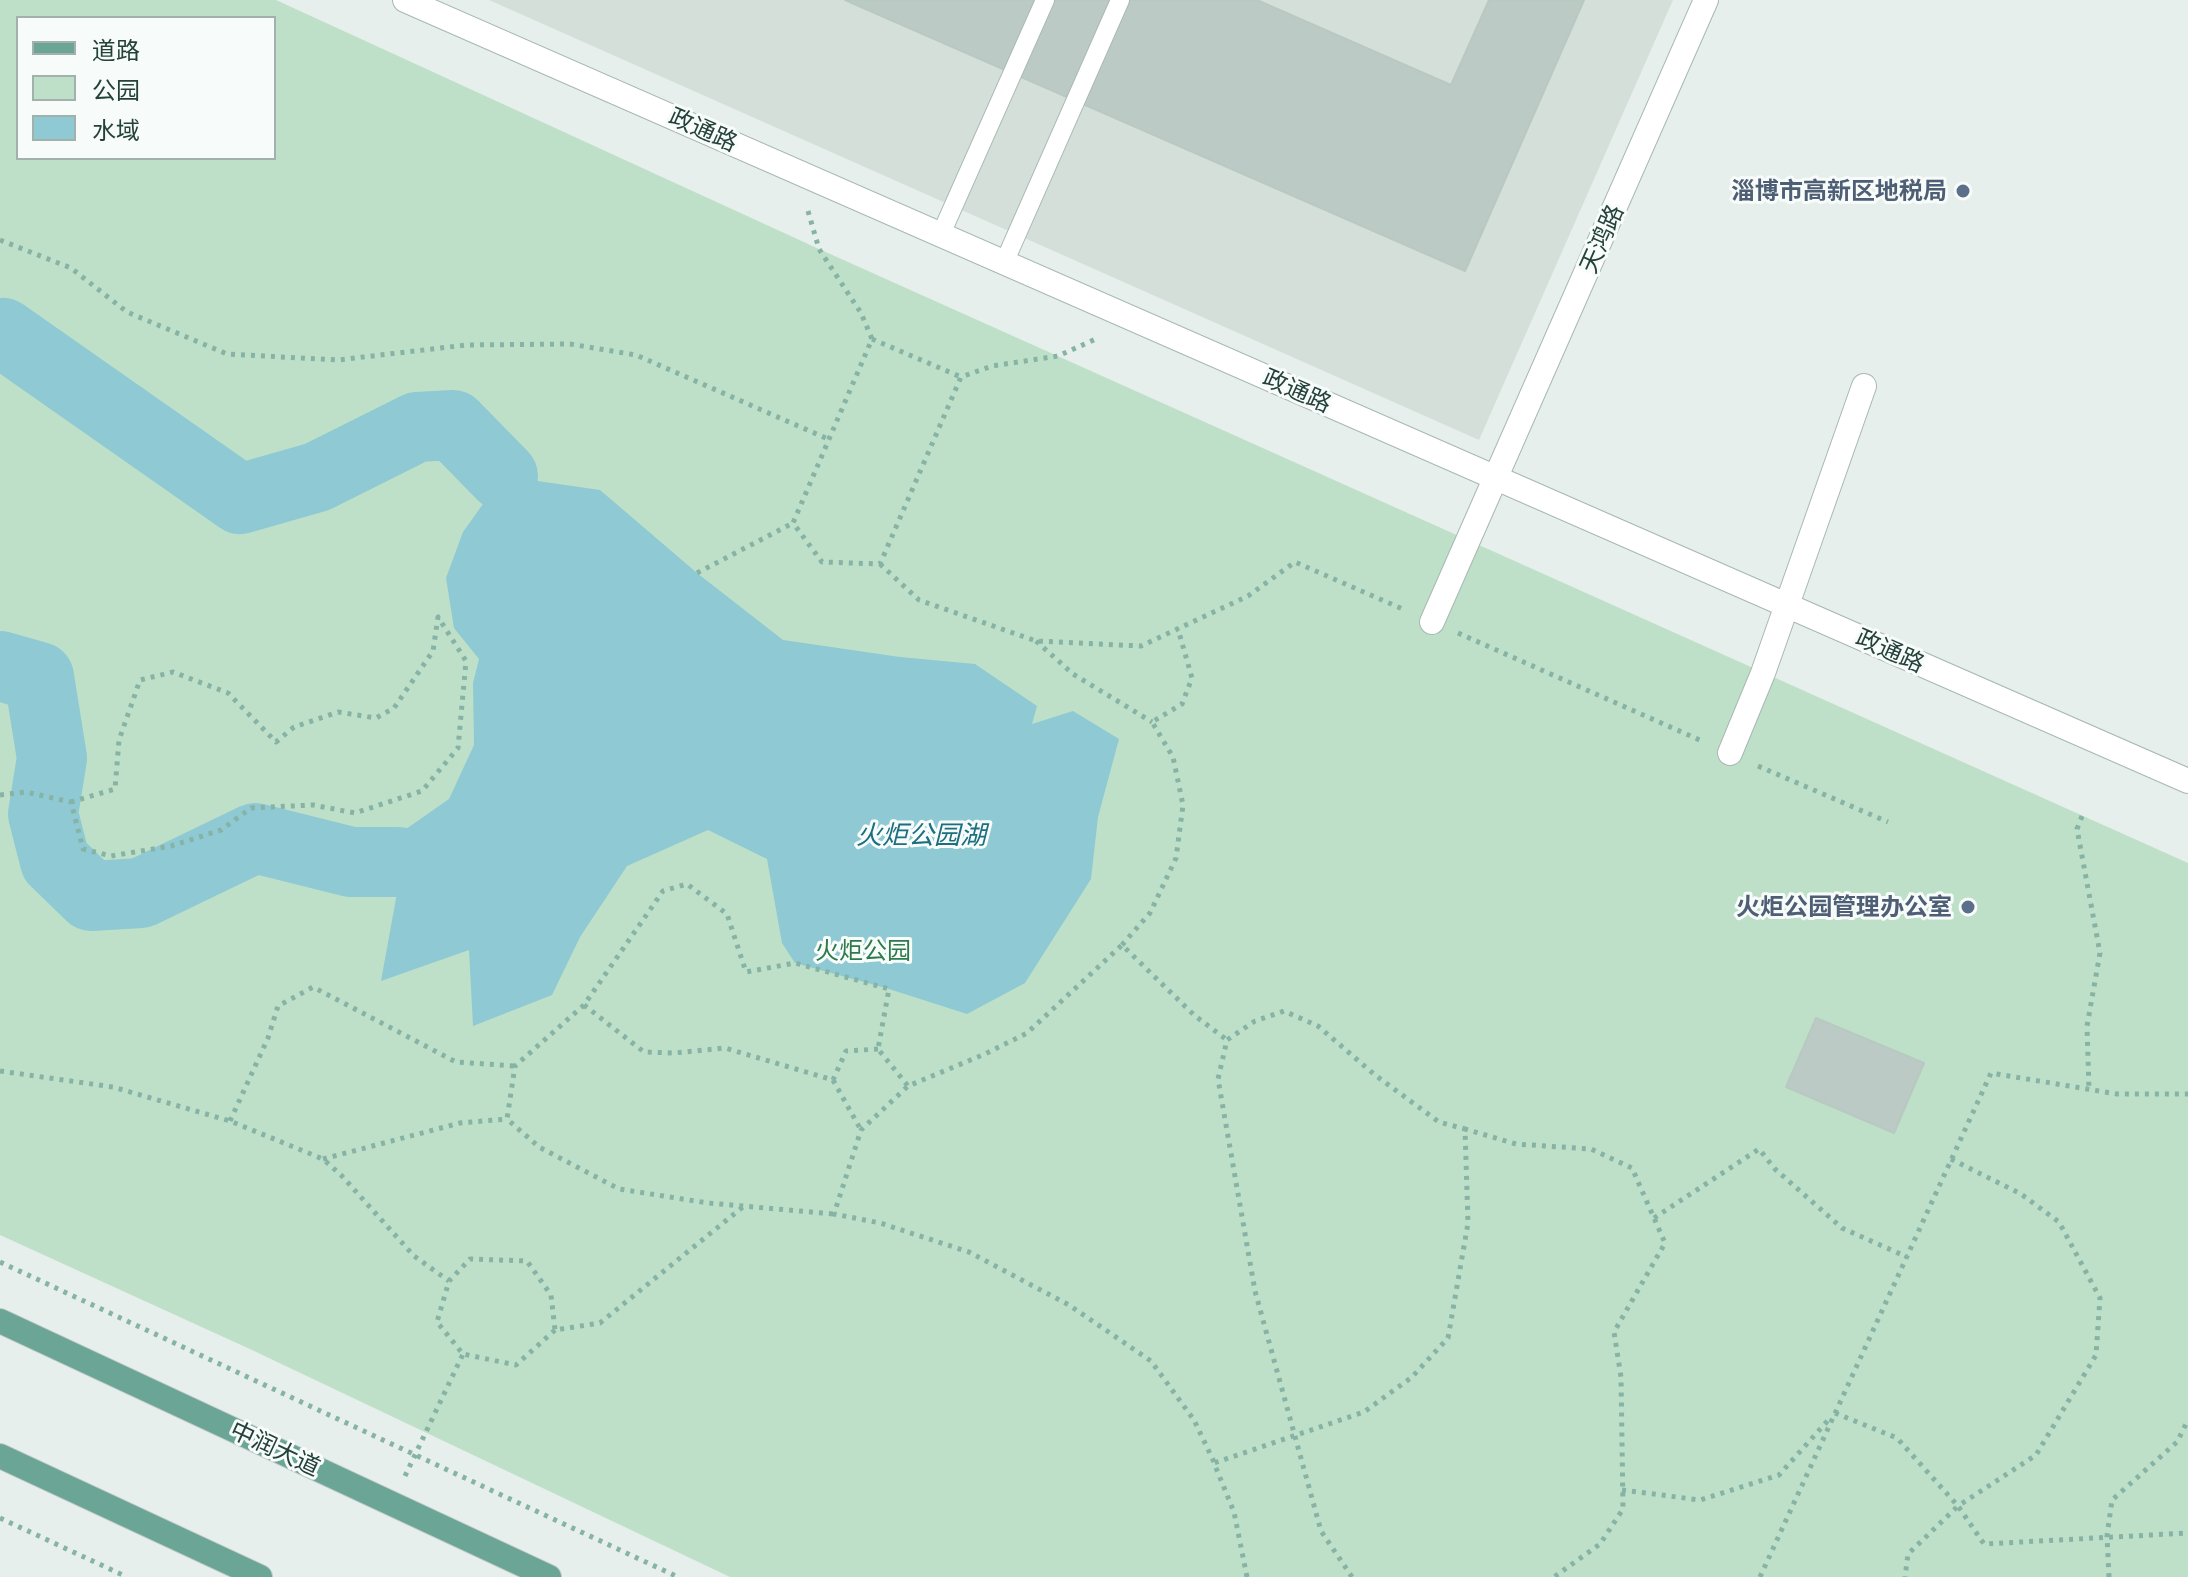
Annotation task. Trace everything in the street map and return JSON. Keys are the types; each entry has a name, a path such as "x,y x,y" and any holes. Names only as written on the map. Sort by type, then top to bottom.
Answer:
{"main road":[{"name":"中润大道","path":"0,1321 549,1577"},
{"path":"0,1456 260,1577"}],"street":[{"name":"政通路","path":"405,0 2188,781"},
{"name":"天鸿路","path":"1432,622 1706,0"},
{"path":"1730,753 1763,673 1864,386"}],"lane":[{"path":"941,234 1045,0"},
{"path":"1004,263 1120,0"}],"path":[{"path":"797,171 819,249 861,313 872,339 961,377 992,366 1058,356 1137,321"},
{"path":"0,240 71,268 127,312 227,354 338,360 466,345 570,344 636,355 828,439"},
{"path":"697,573 793,523 872,339"},
{"path":"880,564 961,377"},
{"path":"793,523 822,562 880,564 919,600 1036,641 1141,646 1248,596 1295,562 1888,822"},
{"path":"0,795 26,792 71,802 115,789 119,740 140,680 173,672 228,693 276,742 294,727 338,712 376,718 394,708 433,651 438,617 466,661 458,748 422,791 355,813 313,805 251,808 221,830 171,846 111,856 83,849 71,802"},
{"path":"1152,722 1182,704 1192,678 1178,629"},
{"path":"834,1214 861,1130 908,1086 1027,1033 1122,945 1150,913 1176,858 1183,805 1173,757 1152,722 1073,674 1036,641"},
{"path":"2082,816 2077,829 2100,953 2087,1026 2089,1089"},
{"path":"507,1119 515,1066 584,1005 663,891 687,884 727,914 746,972 795,963 889,989 878,1049 908,1086"},
{"path":"1122,945 1194,1015 1227,1040"},
{"path":"230,1121 268,1038 278,1006 313,987 456,1062 515,1066"},
{"path":"584,1005 644,1052 674,1053 725,1048 833,1080 861,1130"},
{"path":"1352,1577 1321,1531 1293,1436 1255,1291 1218,1079 1227,1040 1255,1021 1284,1011 1318,1026 1375,1075 1439,1122 1516,1144 1591,1149 1632,1168 1665,1243 1614,1332 1621,1377 1623,1509 1600,1544 1554,1577"},
{"path":"833,1080 846,1051 878,1049"},
{"path":"0,1071 113,1087 230,1121 323,1159 414,1256 449,1281"},
{"path":"1760,1577 1991,1073 2117,1094 2188,1094"},
{"path":"323,1159 460,1123 507,1119 539,1147 619,1189 744,1206 834,1214 880,1223 969,1252 1069,1305 1151,1361 1194,1420 1214,1463 1234,1512 1247,1577"},
{"path":"1214,1463 1364,1412 1412,1377 1448,1338 1468,1223 1465,1129"},
{"path":"1654,1218 1759,1149 1775,1169 1842,1228 1907,1257"},
{"path":"1905,1577 1908,1554 1958,1506 2036,1455 2096,1355 2100,1298 2059,1222 2021,1194 1951,1159"},
{"path":"555,1330 551,1295 527,1261 470,1259 449,1281 437,1322 463,1354 516,1365 555,1330 600,1323 744,1206"},
{"path":"0,1262 678,1577"},
{"path":"393,1504 463,1354"},
{"path":"1622,1490 1700,1500 1779,1475 1835,1413"},
{"path":"1835,1413 1897,1438 1958,1506 1984,1544 2188,1533"},
{"path":"2109,1577 2107,1536 2112,1500 2177,1442 2188,1420"},
{"path":"0,1518 127,1577"}],"shaded area":[{"path":"489,0 1673,0 1479,440"}],"green space":[{"name":"火炬公园","path":"0,0 276,0 819,249 2188,863 2188,1577 730,1577 252,1350 0,1235"}],"water":[{"name":"火炬公园湖","path":"503,476 600,490 697,573 783,640 975,664 1037,706 1032,724 1073,711 1119,739 1098,817 1091,879 1025,983 967,1014 795,963 782,943 767,859 708,830 627,866 580,937 552,995 473,1026 469,950 381,981 399,882 399,834 449,799 474,745 473,683 479,659 454,628 446,578 463,532"}],"building":[{"path":"845,0 1257,0 1451,85 1489,0 1584,0 1465,271"},
{"path":"1816,1018 1924,1063 1894,1133 1786,1087"}],"waterway":[{"path":"0,334 3,333 240,499 317,477 417,427 453,425 503,476"},
{"path":"0,666 39,677 52,758 43,814 55,861 91,896 141,893 255,838 351,862 399,862"}],"place":[{"name":"淄博市高新区地税局","path":"1963,191"},
{"name":"火炬公园管理办公室","path":"1968,907"}]}
